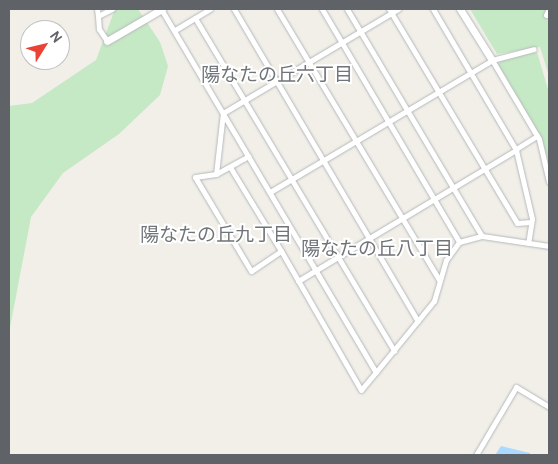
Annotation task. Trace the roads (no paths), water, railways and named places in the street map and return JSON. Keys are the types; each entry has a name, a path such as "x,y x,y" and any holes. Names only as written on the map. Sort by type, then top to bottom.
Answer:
{"street":[{"path":"97,9 98,29 107,41 162,9 376,372"},
{"path":"98,16 112,9"},
{"path":"175,30 210,9"},
{"path":"234,9 418,321"},
{"path":"278,9 400,218 439,280"},
{"path":"322,9 459,242"},
{"path":"347,9 482,236"},
{"path":"223,113 361,32 390,11 398,9"},
{"path":"433,9 516,150 531,222 528,243"},
{"path":"460,9 537,136 549,182"},
{"path":"546,15 549,9"},
{"path":"390,11 517,223 531,222"},
{"path":"195,18 292,179 336,257 394,351"},
{"path":"270,192 492,60 534,49"},
{"path":"216,174 223,113"},
{"path":"298,281 537,136"},
{"path":"248,156 216,174 195,178 252,271 281,251"},
{"path":"230,167 361,390 434,301 446,260 459,242 482,236 549,246"},
{"path":"476,455 516,387 549,407"}],"water":[{"path":"501,446 530,453 530,455 495,455"}],"district":[{"name":"陽なたの丘六丁目","path":"277,75"},
{"name":"陽なたの丘九丁目","path":"216,235"},
{"name":"陽なたの丘八丁目","path":"377,249"}]}
